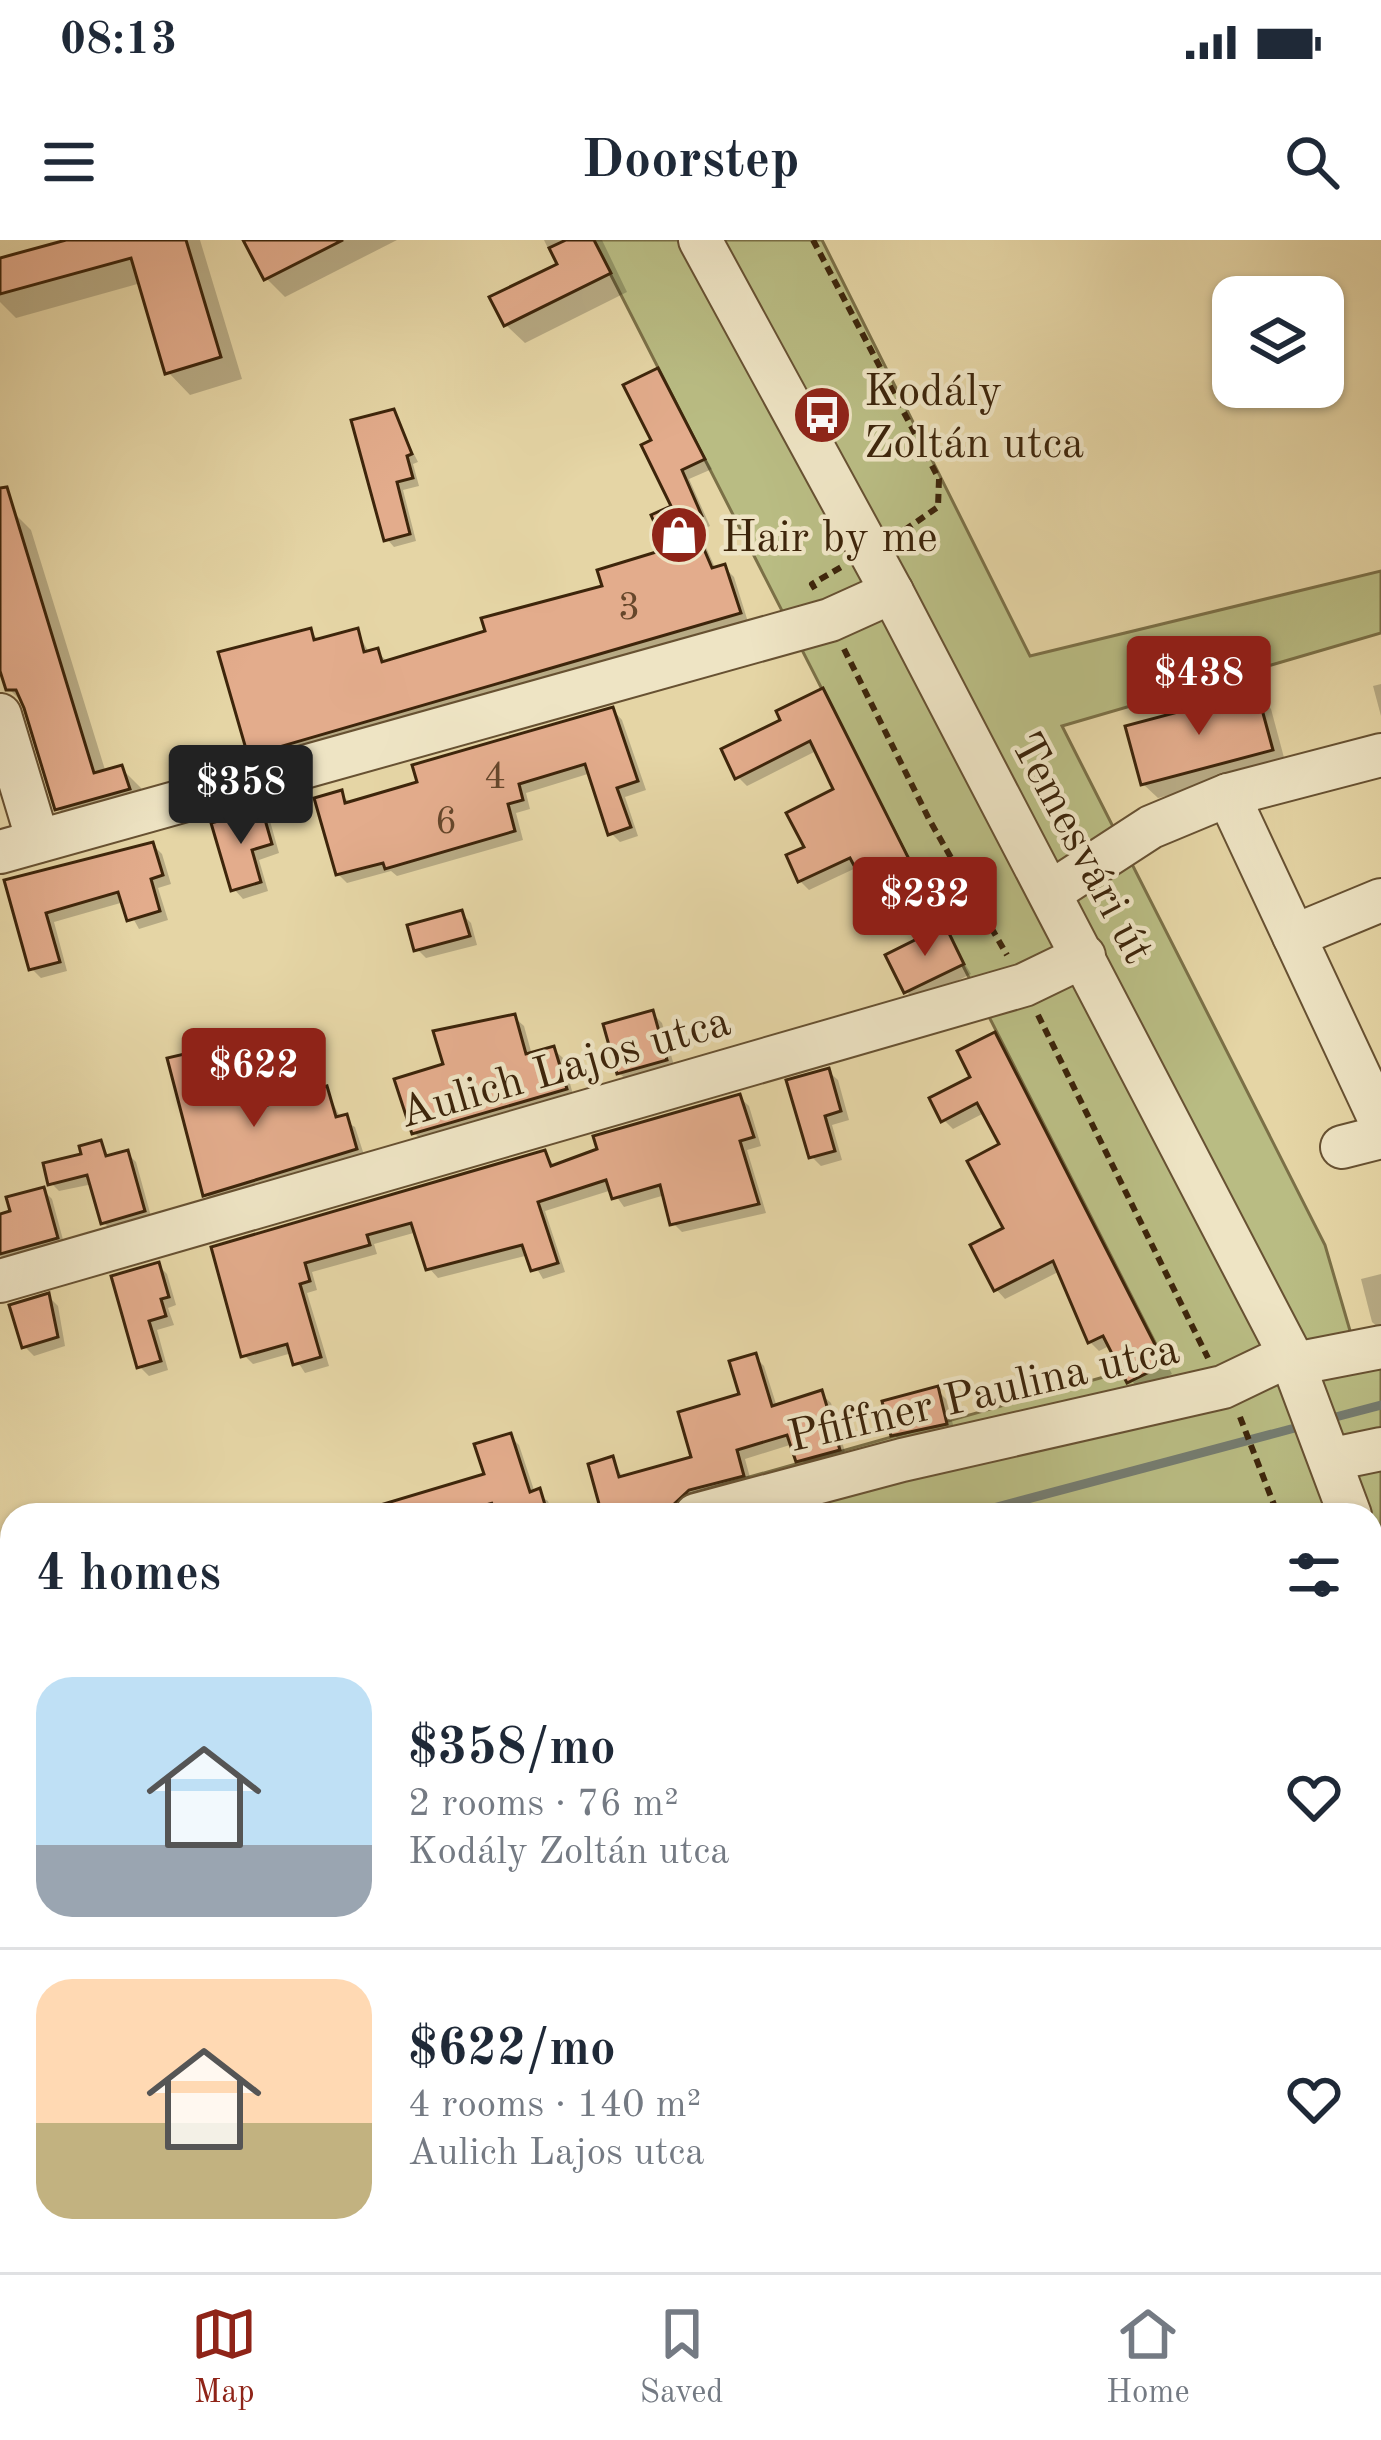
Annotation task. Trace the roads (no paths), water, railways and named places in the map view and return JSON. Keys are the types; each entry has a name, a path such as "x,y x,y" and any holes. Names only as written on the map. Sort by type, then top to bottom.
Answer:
{"street":[{"name":"Temesvári út","path":"700,240 1051,892 1296,1369 1346,1503"},
{"path":"0,715 19,847 830,620 892,592"},
{"path":"1051,892 1124,842 1228,795 1381,754"},
{"path":"1228,795 1381,1122"},
{"path":"1294,935 1381,900"},
{"name":"Aulich Lajos utca","path":"0,1281 1024,986 1084,956"},
{"name":"Pfiffner Paulina utca","path":"741,1503 902,1460 1381,1347"},
{"path":"1330,1451 1381,1449"}],"waterway":[{"path":"1328,1419 1381,1405"},
{"path":"1012,1503 1306,1425"}],"place":[{"name":"Kodály Zoltán utca","path":"822,415"},
{"name":"Hair by me","path":"679,535"}]}
